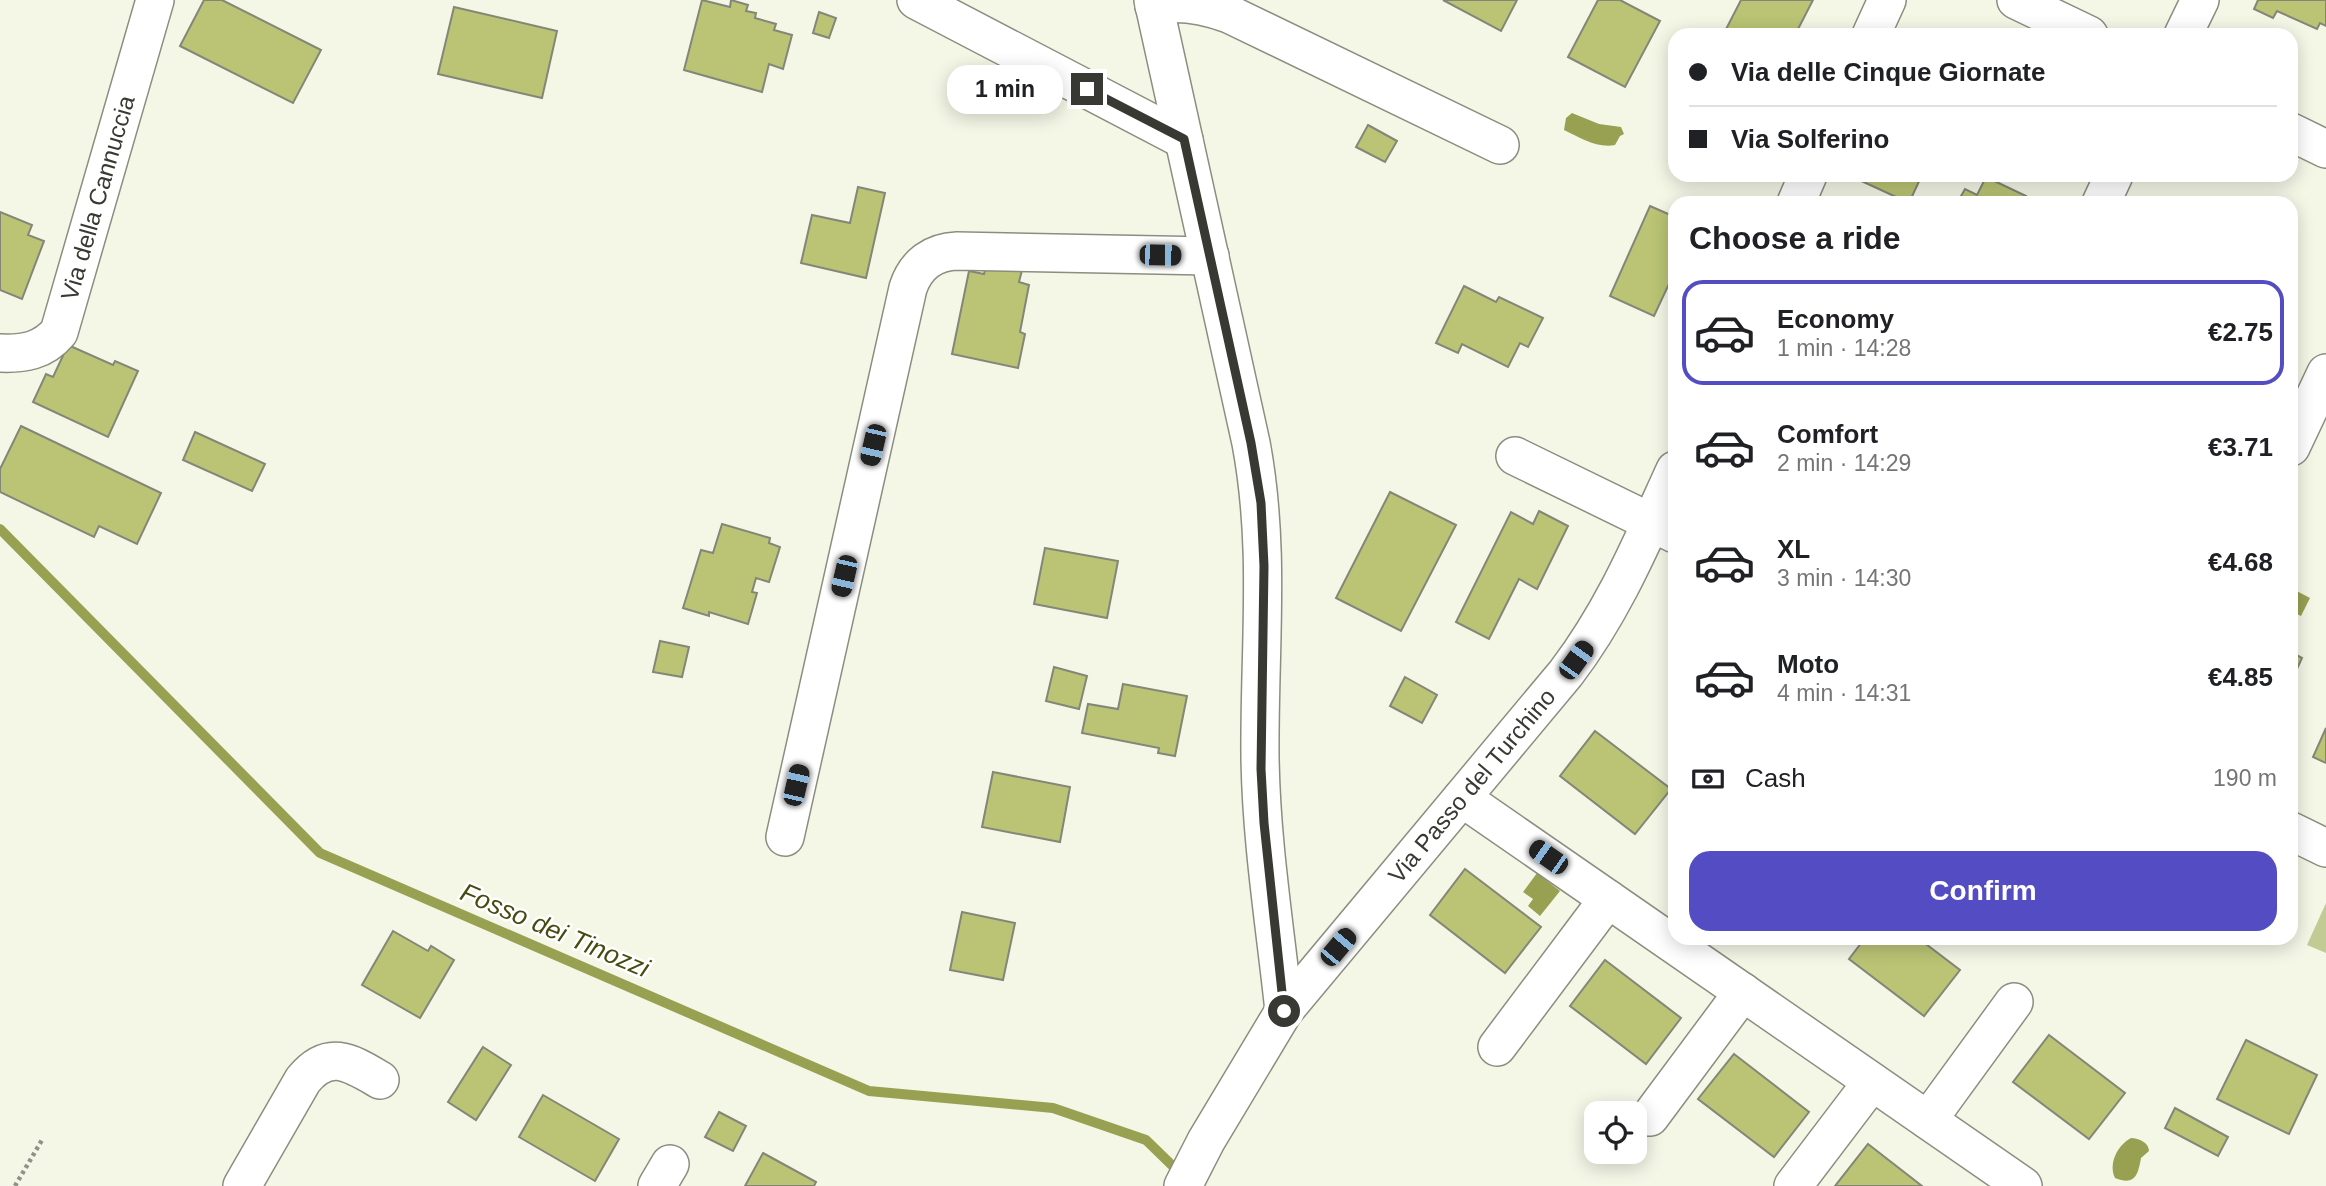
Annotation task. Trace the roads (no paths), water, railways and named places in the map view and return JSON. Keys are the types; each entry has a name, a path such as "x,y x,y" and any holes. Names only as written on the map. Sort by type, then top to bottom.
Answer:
{"street":[{"name":"Via della Cannuccia","path":"0,353 39,349 47,345 59,332 155,0"},
{"path":"916,0 1184,139"},
{"path":"1874,28 1887,0"},
{"path":"2016,0 2074,28"},
{"path":"2186,28 2200,0"},
{"path":"1284,1011 1264,823 1261,769 1264,566 1261,503 1251,443 1153,3 1191,5 1229,14 1500,145"},
{"path":"2298,135 2326,149"},
{"path":"785,837 908,288 917,270 931,257 948,251 1210,256"},
{"path":"2298,432 2326,373"},
{"path":"1516,456 1663,528"},
{"name":"Via Passo del Turchino","path":"1183,1186 1206,1141 1284,1011 1585,647 1663,528 1668,504"},
{"path":"1462,798 1668,940"},
{"path":"2298,834 2326,848"},
{"path":"1497,1047 1608,899"},
{"path":"1675,945 2023,1186"},
{"path":"1650,1117 1743,992"},
{"path":"1928,1120 2014,1002"},
{"path":"242,1186 303,1080 313,1069 342,1060 380,1080"},
{"path":"1793,1186 1872,1082"}],"waterway":[{"name":"Fosso dei Tinozzi","path":"0,529 320,853 869,1091 1053,1108 1146,1140 1182,1175"}]}
